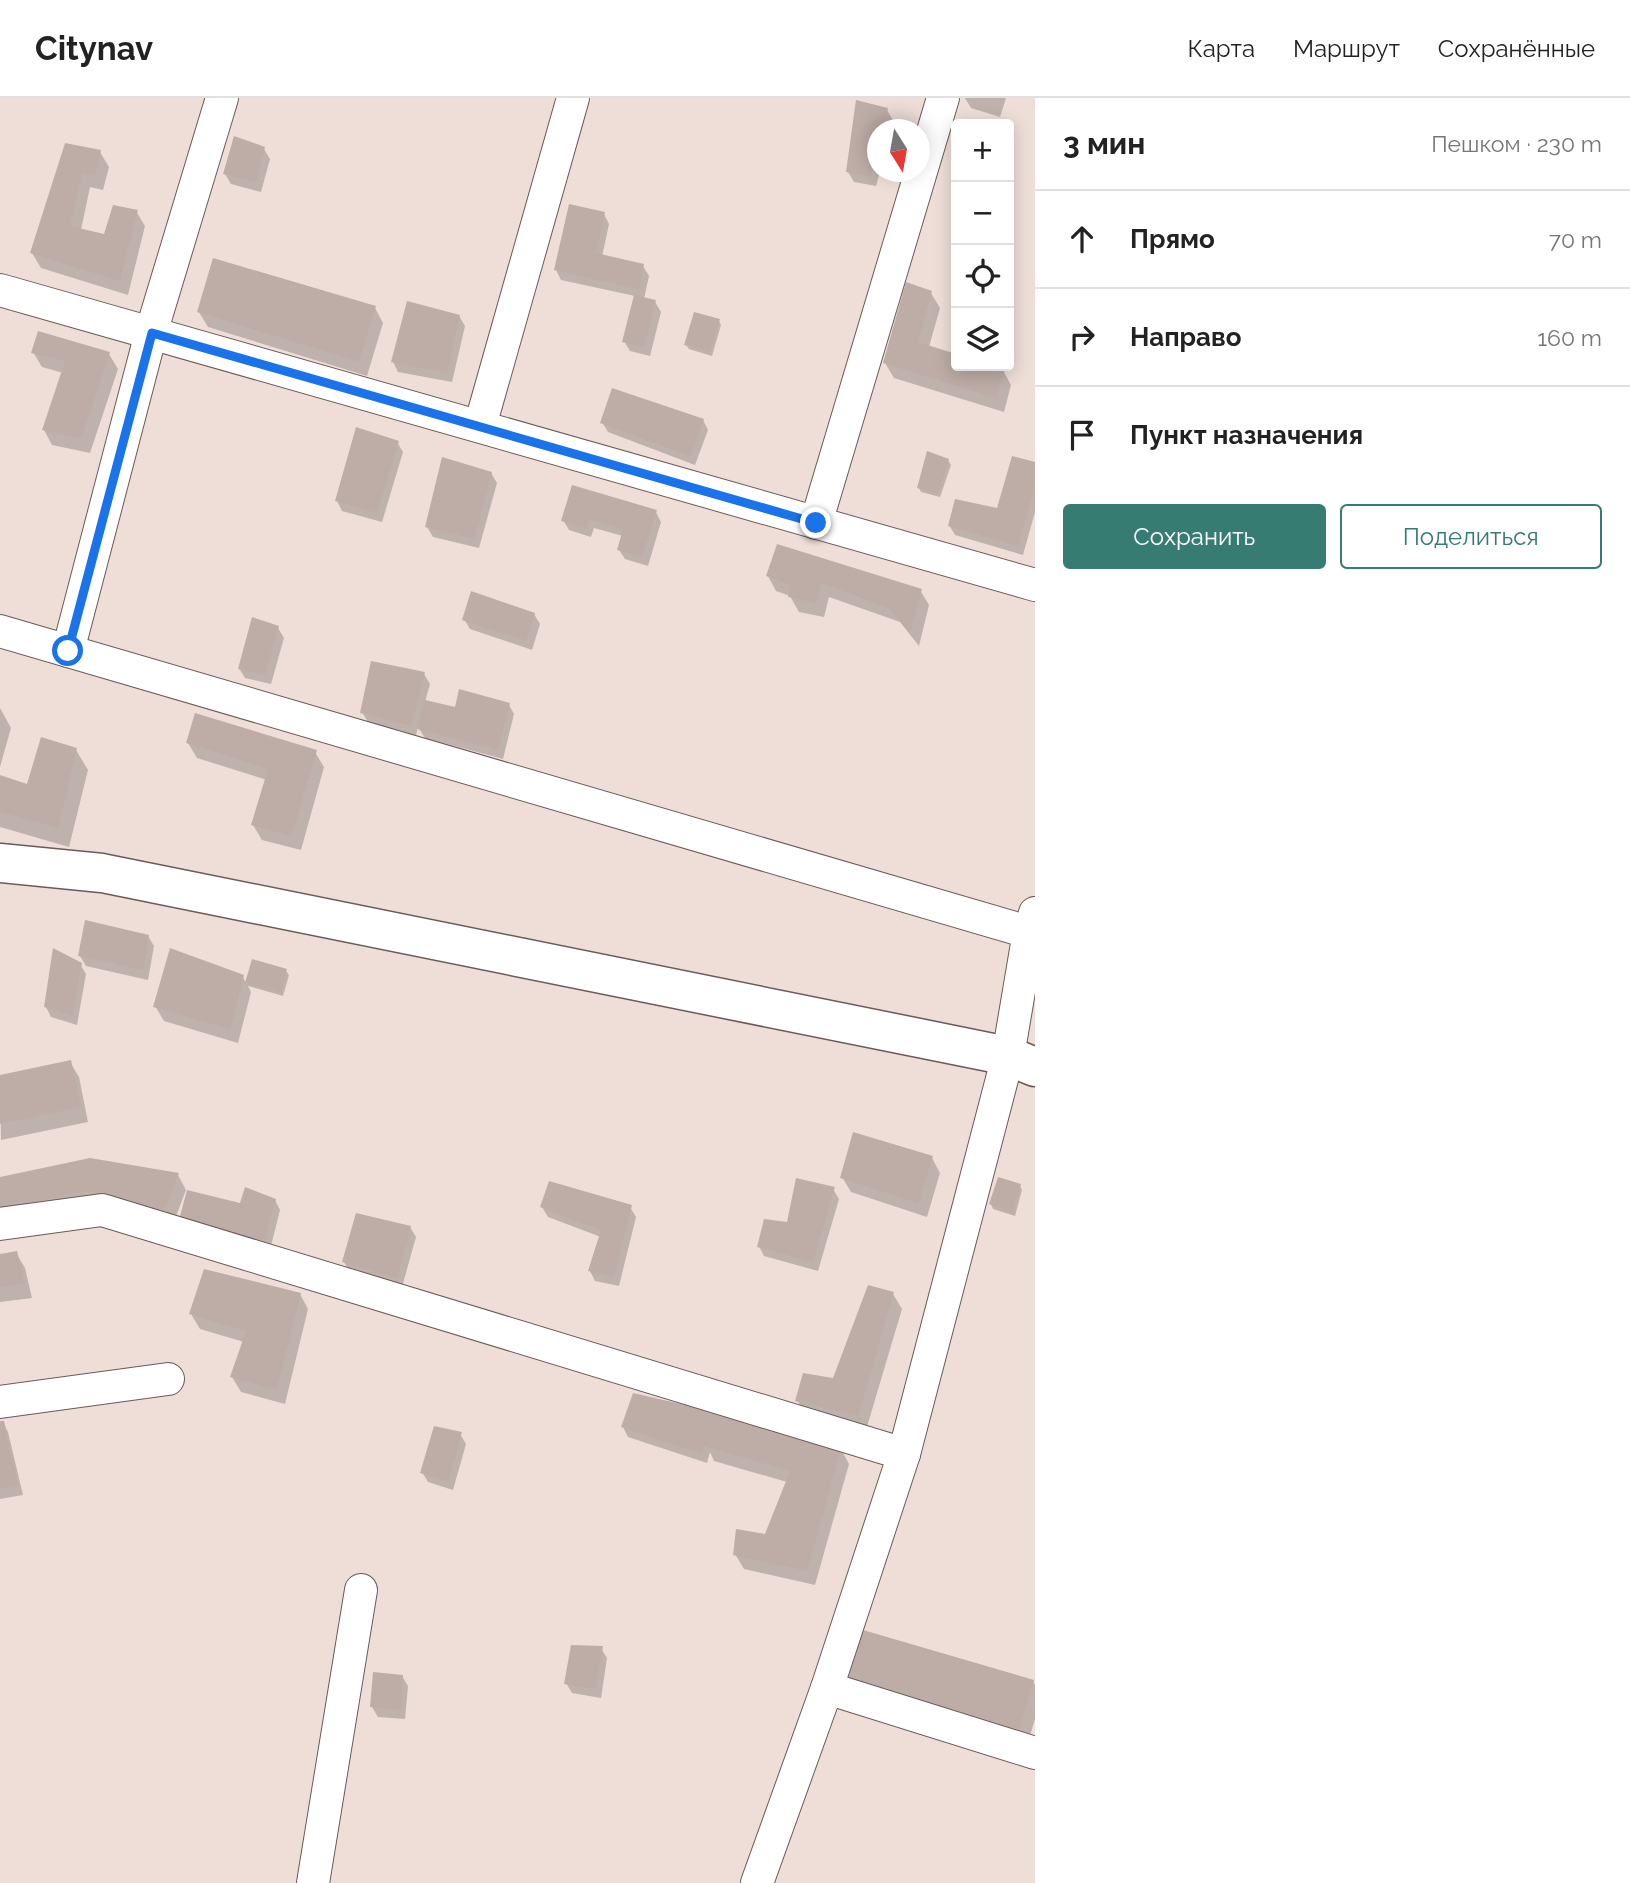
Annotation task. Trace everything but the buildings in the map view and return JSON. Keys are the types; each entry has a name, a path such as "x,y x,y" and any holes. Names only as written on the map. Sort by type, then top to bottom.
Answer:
{"street":[{"path":"68,651 152,333 222,98"},
{"path":"480,426 573,98"},
{"path":"816,523 943,98"},
{"path":"0,290 1035,585"},
{"path":"0,631 1033,926 1021,1061 904,1454 827,1688 757,1883"},
{"path":"1,862 102,873 1021,1061"},
{"path":"0,1224 102,1210 904,1454"},
{"path":"0,1402 168,1379"},
{"path":"313,1883 360,1590"},
{"path":"827,1688 1035,1753"}],"route":[{"path":"68,651 152,333 816,523"}]}
